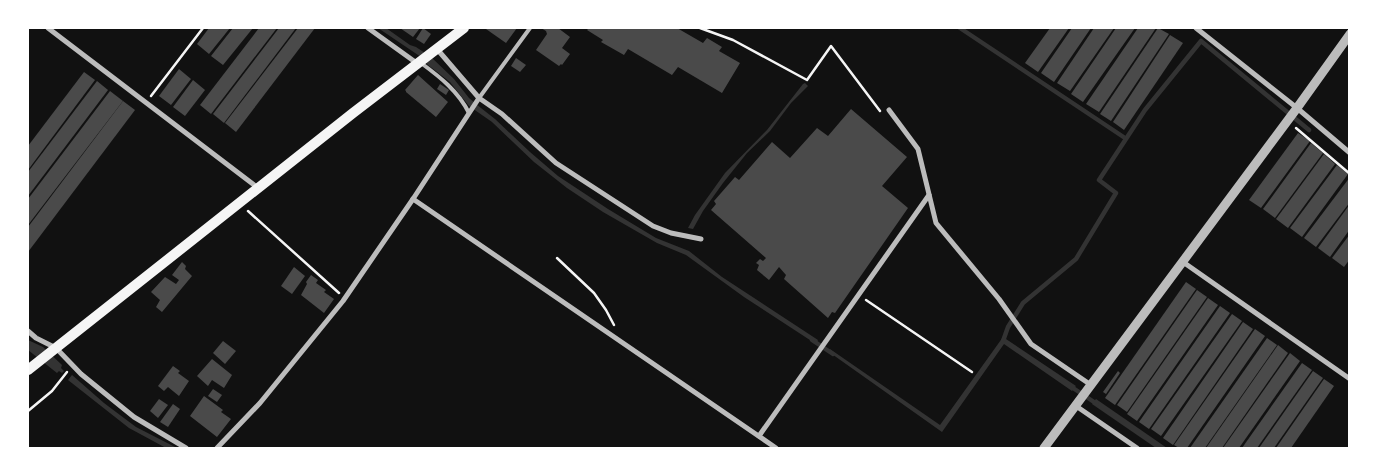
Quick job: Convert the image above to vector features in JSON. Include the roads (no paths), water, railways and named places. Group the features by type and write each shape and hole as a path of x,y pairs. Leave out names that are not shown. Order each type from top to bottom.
{"main road":[{"path":"28,370 353,113 464,28"}],"street":[{"path":"48,28 259,188"},
{"path":"368,28 419,63"},
{"path":"1196,28 1297,108 1350,154"},
{"path":"1044,448 1288,121 1350,34"},
{"path":"437,49 479,98 502,114 556,163 653,226 671,233 701,239"},
{"path":"217,448 260,403 345,298 479,98"},
{"path":"891,112 918,149 936,222 1000,299 1031,344 1091,385"},
{"path":"759,436 929,195"},
{"path":"413,199 776,448"},
{"path":"1182,262 1350,379"},
{"path":"28,331 36,338 56,348 81,374 134,417 186,448"},
{"path":"1076,406 1137,448"}],"lane":[{"path":"479,98 530,28"},
{"path":"419,63 441,78 457,93 469,113"}],"waterway":[{"path":"960,28 1125,138"},
{"path":"1003,341 1008,327 1023,303 1076,259 1116,193 1099,180 1145,110 1201,41 1309,130"},
{"path":"812,340 833,354"},
{"path":"1070,386 1097,404"}]}
